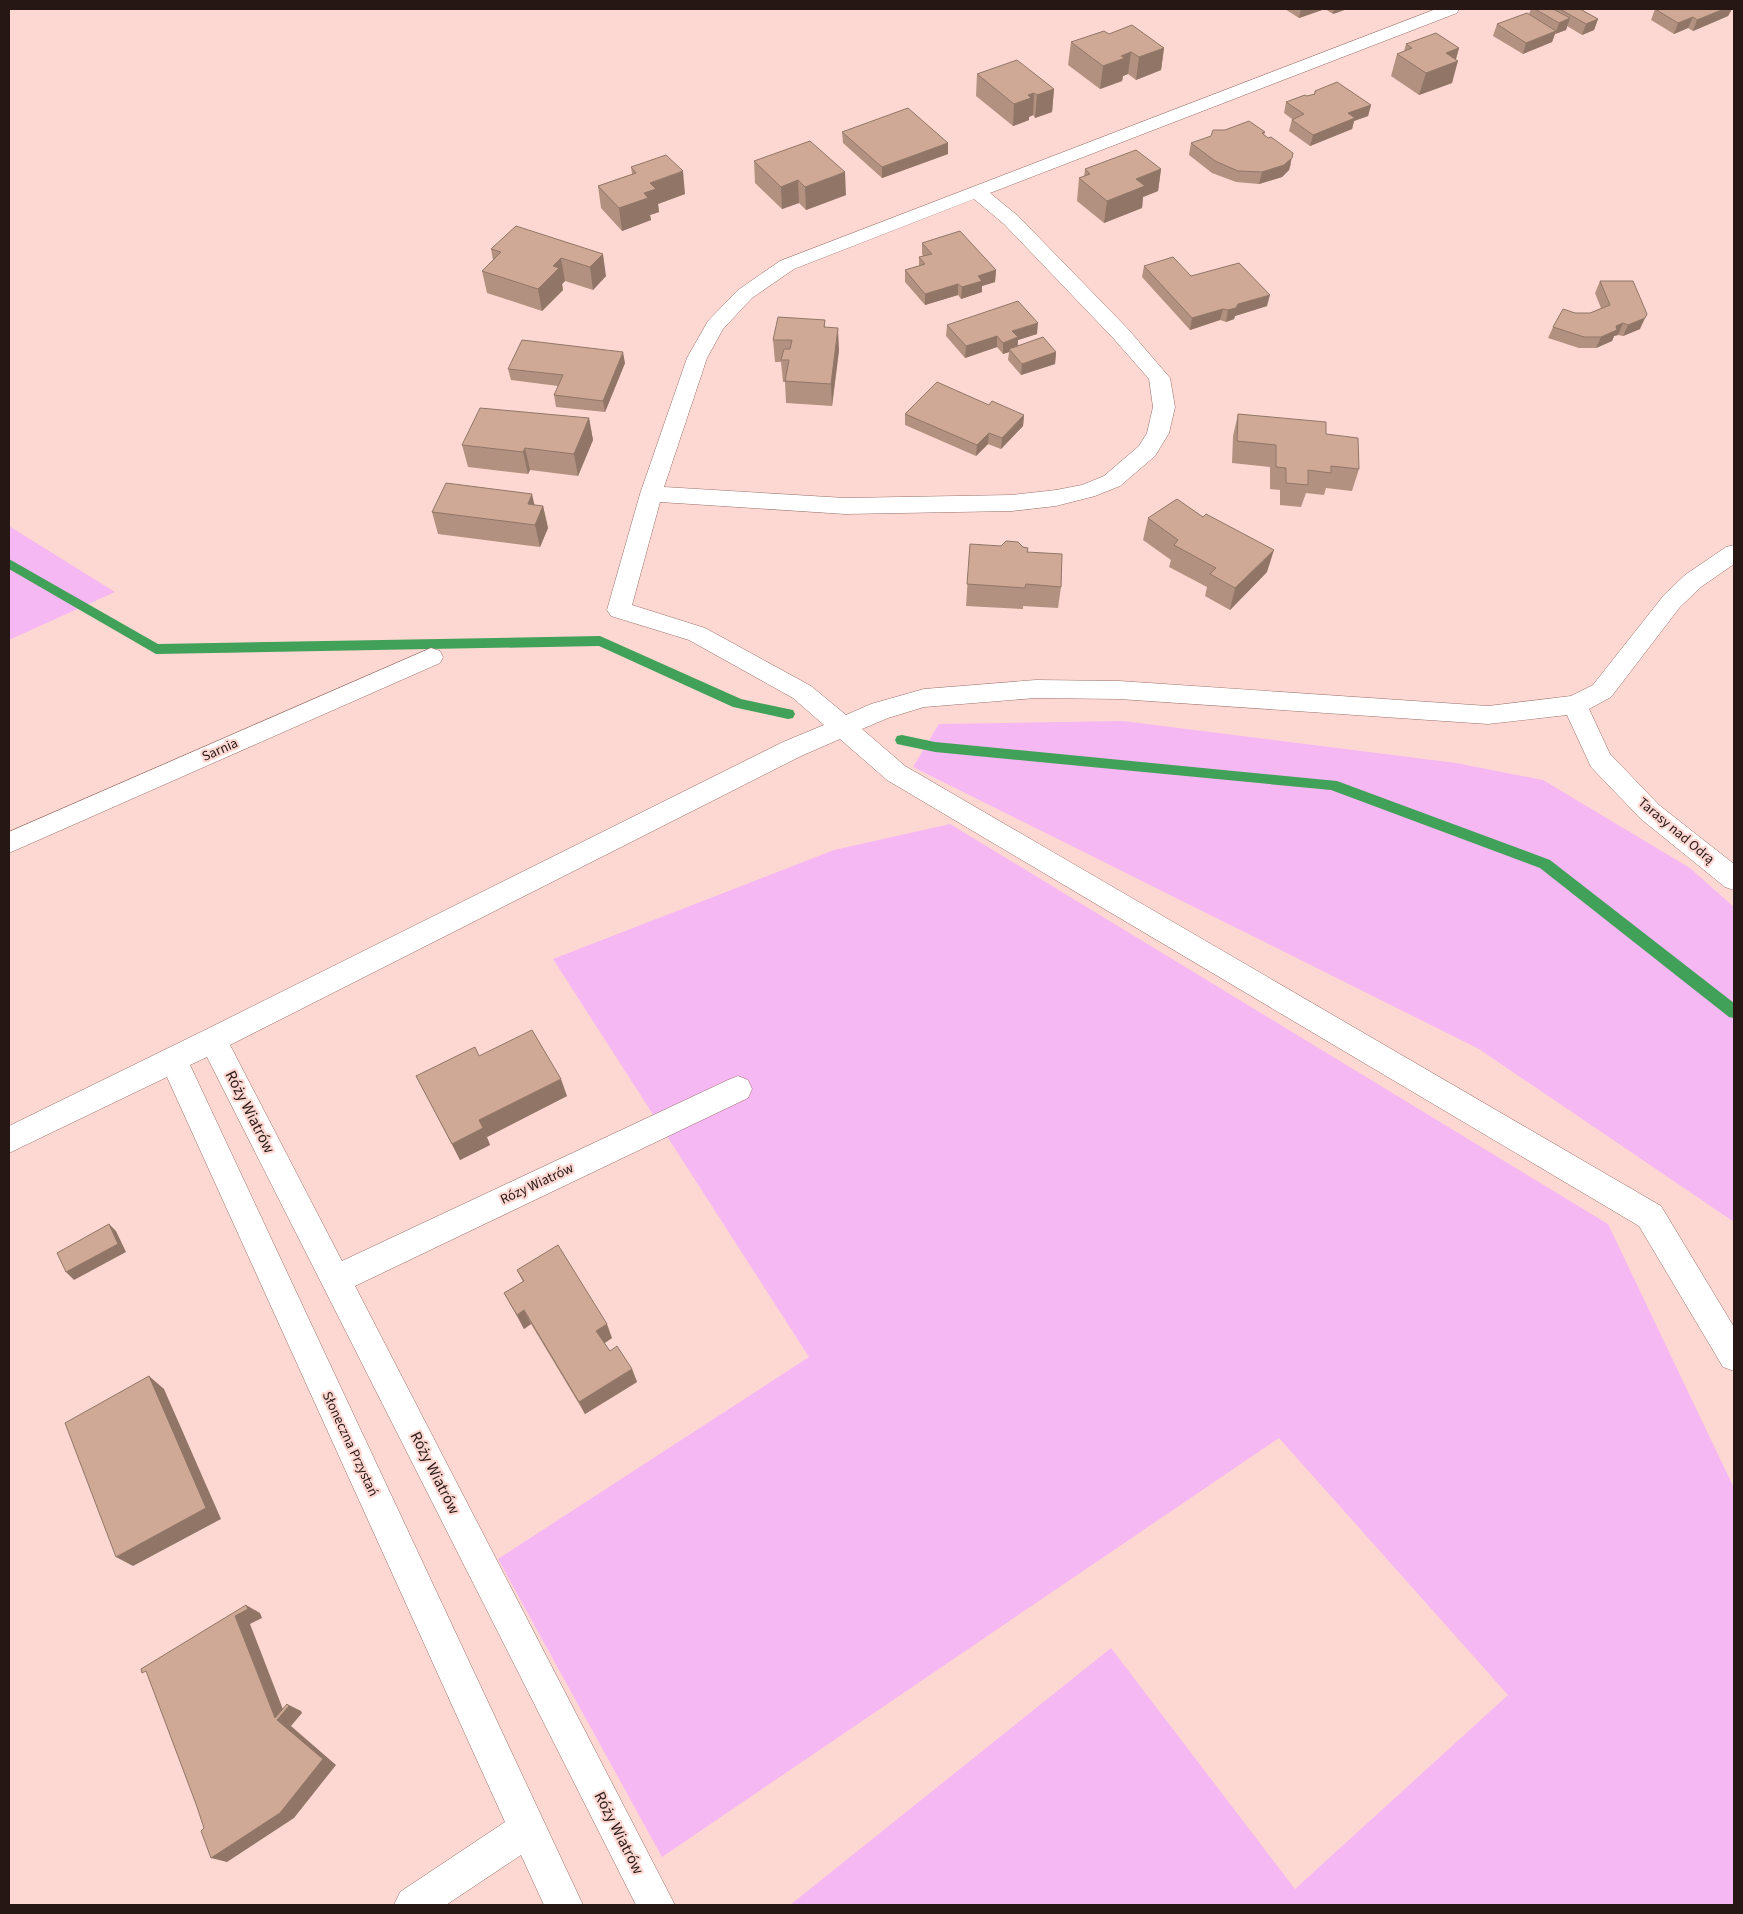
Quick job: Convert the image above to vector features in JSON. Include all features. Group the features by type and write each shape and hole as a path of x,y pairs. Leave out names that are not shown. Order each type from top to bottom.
{"street":[{"path":"1451,9 787,265 745,294 716,326 697,358 651,494 619,610 697,634 802,692 896,773 1650,1216 1734,1356"},
{"path":"651,494 845,506 1012,503 1056,498 1088,491 1112,481 1147,451 1158,433 1164,407 1158,378 1144,359 1011,220 977,192"},
{"path":"9,1140 213,1040 792,749 880,712 924,698 1036,689 1119,690 1488,715 1575,705 1602,691 1656,620 1679,594 1693,581 1734,553"},
{"name":"Sarnia","path":"9,843 431,657"},
{"name":"Tarasy nad Odrą","path":"1575,705 1600,760 1650,812 1734,879"},
{"name":"Róży Wiatrów","path":"213,1040 656,1905"},
{"name":"Słoneczna Przystań","path":"173,1059 564,1905"},
{"name":"Rózy Wiatrów","path":"336,1279 738,1089"},
{"path":"413,1905 528,1829"}],"shaded area":[{"path":"9,526 115,592 9,640"},
{"path":"1123,721 1456,763 1543,780 1690,868 1734,907 1734,1222 1479,1049 913,767 939,724"},
{"path":"950,824 1608,1224 1734,1488 1734,1905 790,1905 1111,1648 1295,1889 1508,1695 1279,1438 662,1857 498,1559 809,1357 553,959 834,850"}],"building":[{"path":"1535,9 1553,9 1570,18 1559,23"},
{"path":"1560,9 1580,9 1598,19 1586,24"},
{"path":"1655,9 1724,9 1697,20 1693,17 1678,23"},
{"path":"1527,13 1556,31 1526,43 1497,24"},
{"path":"1132,25 1164,48 1139,57 1131,52 1121,56 1125,58 1103,66 1071,42 1104,31 1109,34"},
{"path":"1436,33 1459,48 1446,53 1458,61 1426,73 1397,54 1412,48 1406,44"},
{"path":"1017,60 1054,89 1037,95 1034,93 1028,95 1031,98 1014,104 977,74"},
{"path":"1337,82 1371,105 1348,113 1355,118 1313,135 1292,120 1304,114 1286,102 1305,95 1315,94 1315,91"},
{"path":"908,108 948,143 882,167 842,132"},
{"path":"1249,121 1265,132 1262,133 1268,138 1271,137 1293,153 1292,158 1284,165 1262,172 1238,171 1215,161 1191,143 1211,136 1213,130 1225,130"},
{"path":"810,141 845,172 805,187 798,180 781,187 754,161"},
{"path":"1136,150 1161,169 1136,179 1145,186 1107,201 1079,178 1090,174 1085,169"},
{"path":"666,155 683,171 650,183 656,189 644,193 648,198 619,208 598,186 636,173 631,167"},
{"path":"516,226 603,254 590,267 561,258 553,266 559,268 538,289 482,271 501,252 491,249"},
{"path":"960,231 996,270 978,276 982,281 962,287 958,284 925,294 905,270 925,264 919,257 932,254 922,243"},
{"path":"1173,257 1191,276 1239,263 1270,295 1238,304 1236,308 1223,309 1192,318 1144,266"},
{"path":"1600,281 1633,281 1647,314 1645,318 1628,325 1623,323 1616,326 1617,330 1601,337 1584,337 1553,327 1563,309 1575,313 1590,313 1610,305"},
{"path":"1018,301 1038,323 1012,331 1018,337 1003,343 997,336 966,346 947,325"},
{"path":"778,317 825,320 824,327 838,328 831,384 785,381 789,360 781,360 784,349 790,349 792,340 773,340"},
{"path":"1043,337 1056,352 1022,364 1009,349"},
{"path":"522,340 623,352 603,401 554,395 563,375 508,369"},
{"path":"937,382 989,405 992,401 1024,415 1002,438 989,433 977,445 905,414"},
{"path":"480,408 589,418 574,454 525,448 523,452 462,445"},
{"path":"1238,414 1326,422 1326,434 1358,438 1359,469 1331,466 1331,473 1308,470 1308,485 1286,483 1286,468 1276,467 1276,445 1237,441"},
{"path":"446,483 532,494 528,504 543,506 535,525 432,512"},
{"path":"1177,499 1203,517 1206,514 1274,550 1235,588 1210,574 1216,568 1174,545 1178,540 1148,518"},
{"path":"1006,541 1018,542 1023,547 1028,548 1027,552 1062,554 1061,587 1026,584 1025,588 967,584 970,544 1001,546"},
{"path":"532,1030 561,1079 479,1120 483,1128 452,1144 416,1076 475,1047 479,1056"},
{"path":"109,1224 118,1244 66,1272 57,1253"},
{"path":"558,1245 607,1324 596,1331 610,1351 617,1346 632,1369 579,1402 524,1310 517,1315 504,1293 524,1281 517,1270"},
{"path":"149,1376 206,1508 116,1557 65,1423"},
{"path":"246,1605 248,1609 235,1616 275,1718 287,1704 289,1706 277,1720 323,1759 280,1813 211,1858 201,1831 204,1828 196,1804 146,1671 142,1673 141,1669"}],"waterway":[{"path":"9,563 156,649 600,641 738,703 788,714"},
{"path":"902,740 935,747 1332,785 1545,864 1734,1012"}]}
